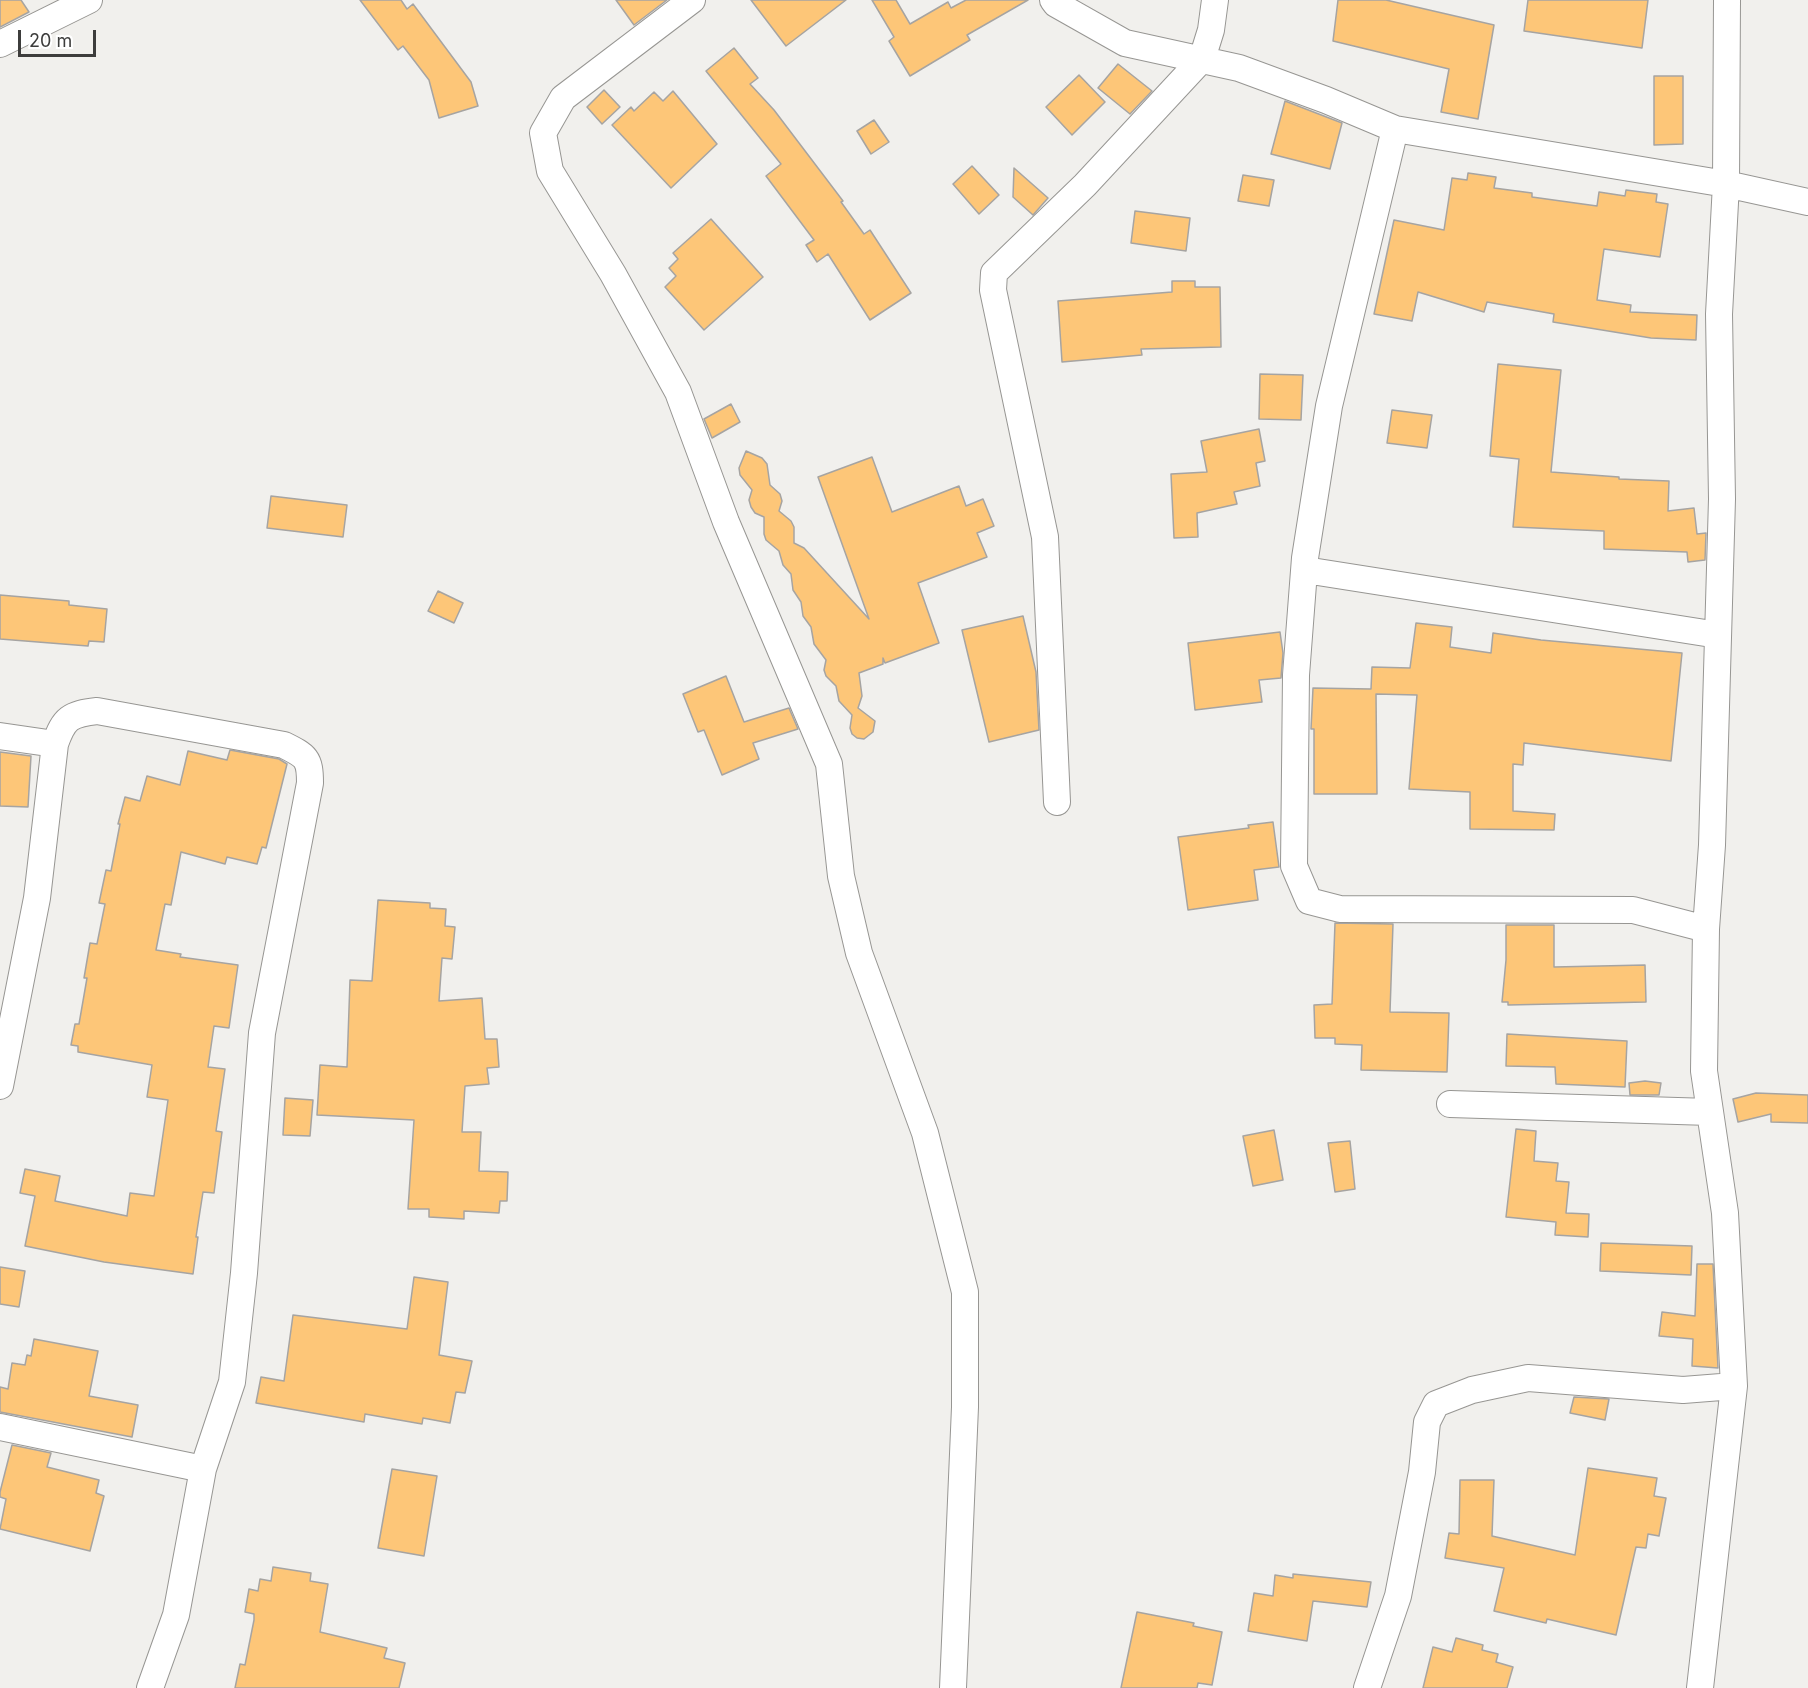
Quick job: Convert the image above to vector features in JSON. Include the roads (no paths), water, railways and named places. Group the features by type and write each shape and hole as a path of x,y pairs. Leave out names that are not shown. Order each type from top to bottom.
{"street":[{"path":"0,44 89,0"},
{"path":"692,0 563,98 543,133 550,171 613,274 678,393 726,522 829,764 841,876 859,953 925,1133 965,1292 965,1407 953,1688"},
{"path":"1053,0 1056,4 1125,44 1239,68 1326,100 1395,129 1726,184 1808,202"},
{"path":"1057,802 1045,537 993,290 994,273 1085,185 1202,59 1211,30 1215,0"},
{"path":"1700,1688 1734,1386 1725,1213 1704,1071 1706,929 1712,845 1722,499 1719,314 1726,184 1727,0"},
{"path":"1395,129 1329,406 1305,558 1296,675 1294,866 1309,901 1340,909 1633,910 1706,929"},
{"path":"1305,570 1718,635"},
{"path":"0,1086 37,898 55,744 61,728 75,713 97,711 284,745 302,754 310,764 310,783 262,1033 244,1274 232,1382 203,1469 176,1615 150,1688"},
{"path":"0,736 55,744"},
{"path":"1450,1104 1710,1112"},
{"path":"1367,1688 1398,1596 1422,1472 1427,1422 1436,1404 1472,1390 1528,1378 1683,1390 1734,1386"},
{"path":"0,1427 203,1469"}]}
